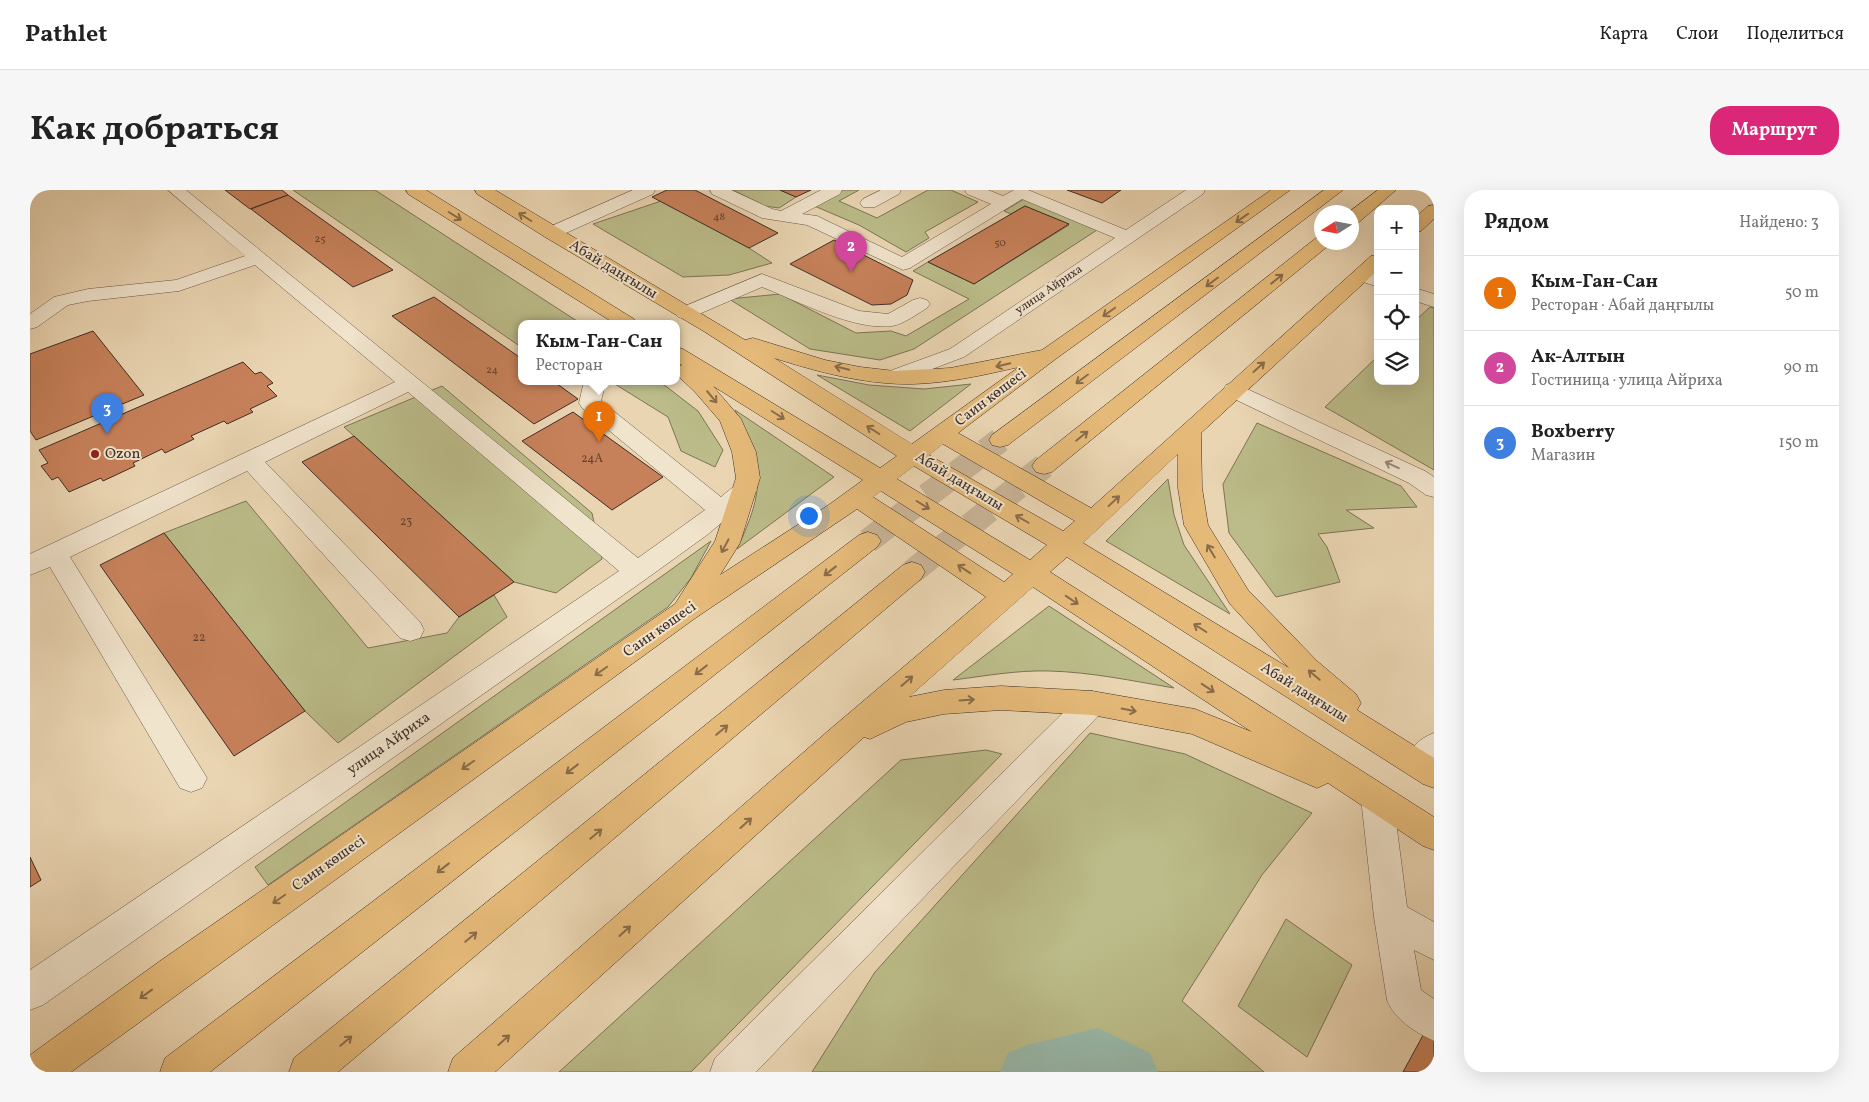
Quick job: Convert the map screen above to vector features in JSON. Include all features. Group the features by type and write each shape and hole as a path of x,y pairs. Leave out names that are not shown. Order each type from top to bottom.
{"main road":[{"path":"414,190 615,320"},
{"name":"Абай даңғылы","path":"483,190 551,233 712,328 914,456 1429,761"},
{"name":"Саин көшесі","path":"39,1072 173,974 684,612 914,456 1050,354 1282,190"},
{"path":"1000,440 1335,190"},
{"path":"1359,213 1388,190"},
{"path":"1419,223 1434,210"},
{"path":"1044,466 1314,248"},
{"path":"467,1072 839,740 1092,520 1234,390 1370,278"},
{"path":"712,328 797,357 850,370 895,377 938,376 974,372 1050,354"},
{"path":"680,355 882,478 1032,573 1434,835"},
{"path":"680,367 703,387 730,419 744,452 748,478 727,543 684,612"},
{"path":"1190,430 1190,488 1196,525 1239,597 1307,669 1429,761"},
{"path":"943,434 1092,520"},
{"path":"856,497 1005,596"},
{"path":"179,1072 868,541"},
{"path":"308,1072 912,572"},
{"path":"839,740 901,711 944,702 1001,698 1092,703 1195,722 1377,798"}],"street":[{"path":"176,190 637,572"},
{"path":"551,233 647,190"},
{"path":"718,190 768,214 818,223 903,264 1024,192 1128,237"},
{"path":"784,216 834,190"},
{"path":"869,203 893,190"},
{"path":"973,190 1005,203"},
{"name":"улица Айриха","path":"895,377 957,353 1197,190"},
{"path":"795,235 818,223"},
{"path":"30,323 61,301 88,295 179,285 259,257"},
{"path":"685,313 762,280 856,318 891,320 920,304"},
{"path":"1418,295 1434,301"},
{"path":"30,565 410,383"},
{"path":"594,385 590,403 720,510"},
{"path":"1234,390 1417,477 1434,489"},
{"path":"250,460 410,630"},
{"name":"улица Айриха","path":"30,992 637,572 698,529 745,490"},
{"path":"55,554 191,778"},
{"path":"730,1072 1092,703"},
{"path":"1377,798 1391,916 1405,1000 1434,1022"},
{"path":"1391,916 1434,942"}],"green space":[{"path":"293,190 375,190 575,320 518,320 518,345"},
{"path":"733,190 780,190 796,197 779,208 765,206"},
{"path":"840,190 859,190 839,201 877,218 928,190 951,190 978,202 925,232 929,238 906,252 859,225 812,205"},
{"path":"1024,199 1097,230 914,349 880,360 810,349 729,299 780,294 856,333 891,331 906,336 969,299 913,271 928,262 974,284 1069,225 1025,206 1011,214 1004,211"},
{"path":"661,201 749,248 772,263 729,275 683,277 593,224"},
{"path":"1430,307 1434,308 1434,470 1325,407 1374,360 1374,385 1419,385 1419,317"},
{"path":"817,375 869,385 924,389 971,384 910,431"},
{"path":"616,385 664,385 698,411 723,450 715,467 681,451 668,417"},
{"path":"442,386 592,513 602,559 556,593 514,582 344,427"},
{"path":"735,410 834,477 737,549 753,510 757,479 756,464"},
{"path":"1257,423 1401,486 1417,507 1346,510 1374,528 1318,534 1327,547 1340,582 1276,597 1229,533 1223,484"},
{"path":"1168,479 1174,515 1184,545 1230,614 1106,541"},
{"path":"246,501 368,648 447,633 459,617 494,595 507,617 338,743 305,711 164,533"},
{"path":"711,541 691,578 668,607 268,885 255,867"},
{"path":"1049,606 1174,688 1096,675 1049,671 1013,672 953,680"},
{"path":"1090,733 1185,754 1312,813 1262,875 1182,1001 1264,1072 812,1072 875,972"},
{"path":"986,750 1002,754 691,1072 559,1072 901,760"},
{"path":"1286,919 1352,965 1307,1057 1238,1006"}],"building":[{"path":"225,190 282,190 288,195 250,209"},
{"path":"667,190 695,190 778,233 749,248 652,197"},
{"path":"780,190 811,190 796,197"},
{"path":"1067,190 1121,190 1102,203"},
{"path":"288,195 393,270 353,287 251,209"},
{"path":"1025,206 1069,224 974,284 928,262"},
{"path":"834,240 913,280 907,295 891,304 872,305 790,264"},
{"path":"434,297 518,356 518,385 559,385 578,399 534,424 392,316"},
{"path":"93,331 144,395 36,440 30,431 30,354"},
{"path":"243,362 255,374 261,372 273,383 267,386 277,396 250,409 253,412 227,424 224,421 191,436 194,439 165,453 162,449 133,463 135,466 103,481 101,478 69,492 58,477 52,480 41,466 48,463 39,450"},
{"path":"573,412 663,477 612,510 522,441"},
{"path":"354,436 514,582 459,617 302,462"},
{"path":"164,533 305,711 234,756 100,565"},
{"path":"30,857 41,880 30,887"},
{"path":"1434,1015 1434,1072 1403,1072"}],"waterway":[{"path":"1027,1072 1098,1055 1131,1072"}],"tunnel":[{"path":"868,541 1000,440"},
{"path":"912,572 1044,466"}],"place":[{"name":"Ак-Алтын","path":"851,272"},
{"name":"Boxberry","path":"107,434"},
{"name":"Кым-Ган-Сан","path":"599,442"},
{"name":"Ozon","path":"95,454"}]}
